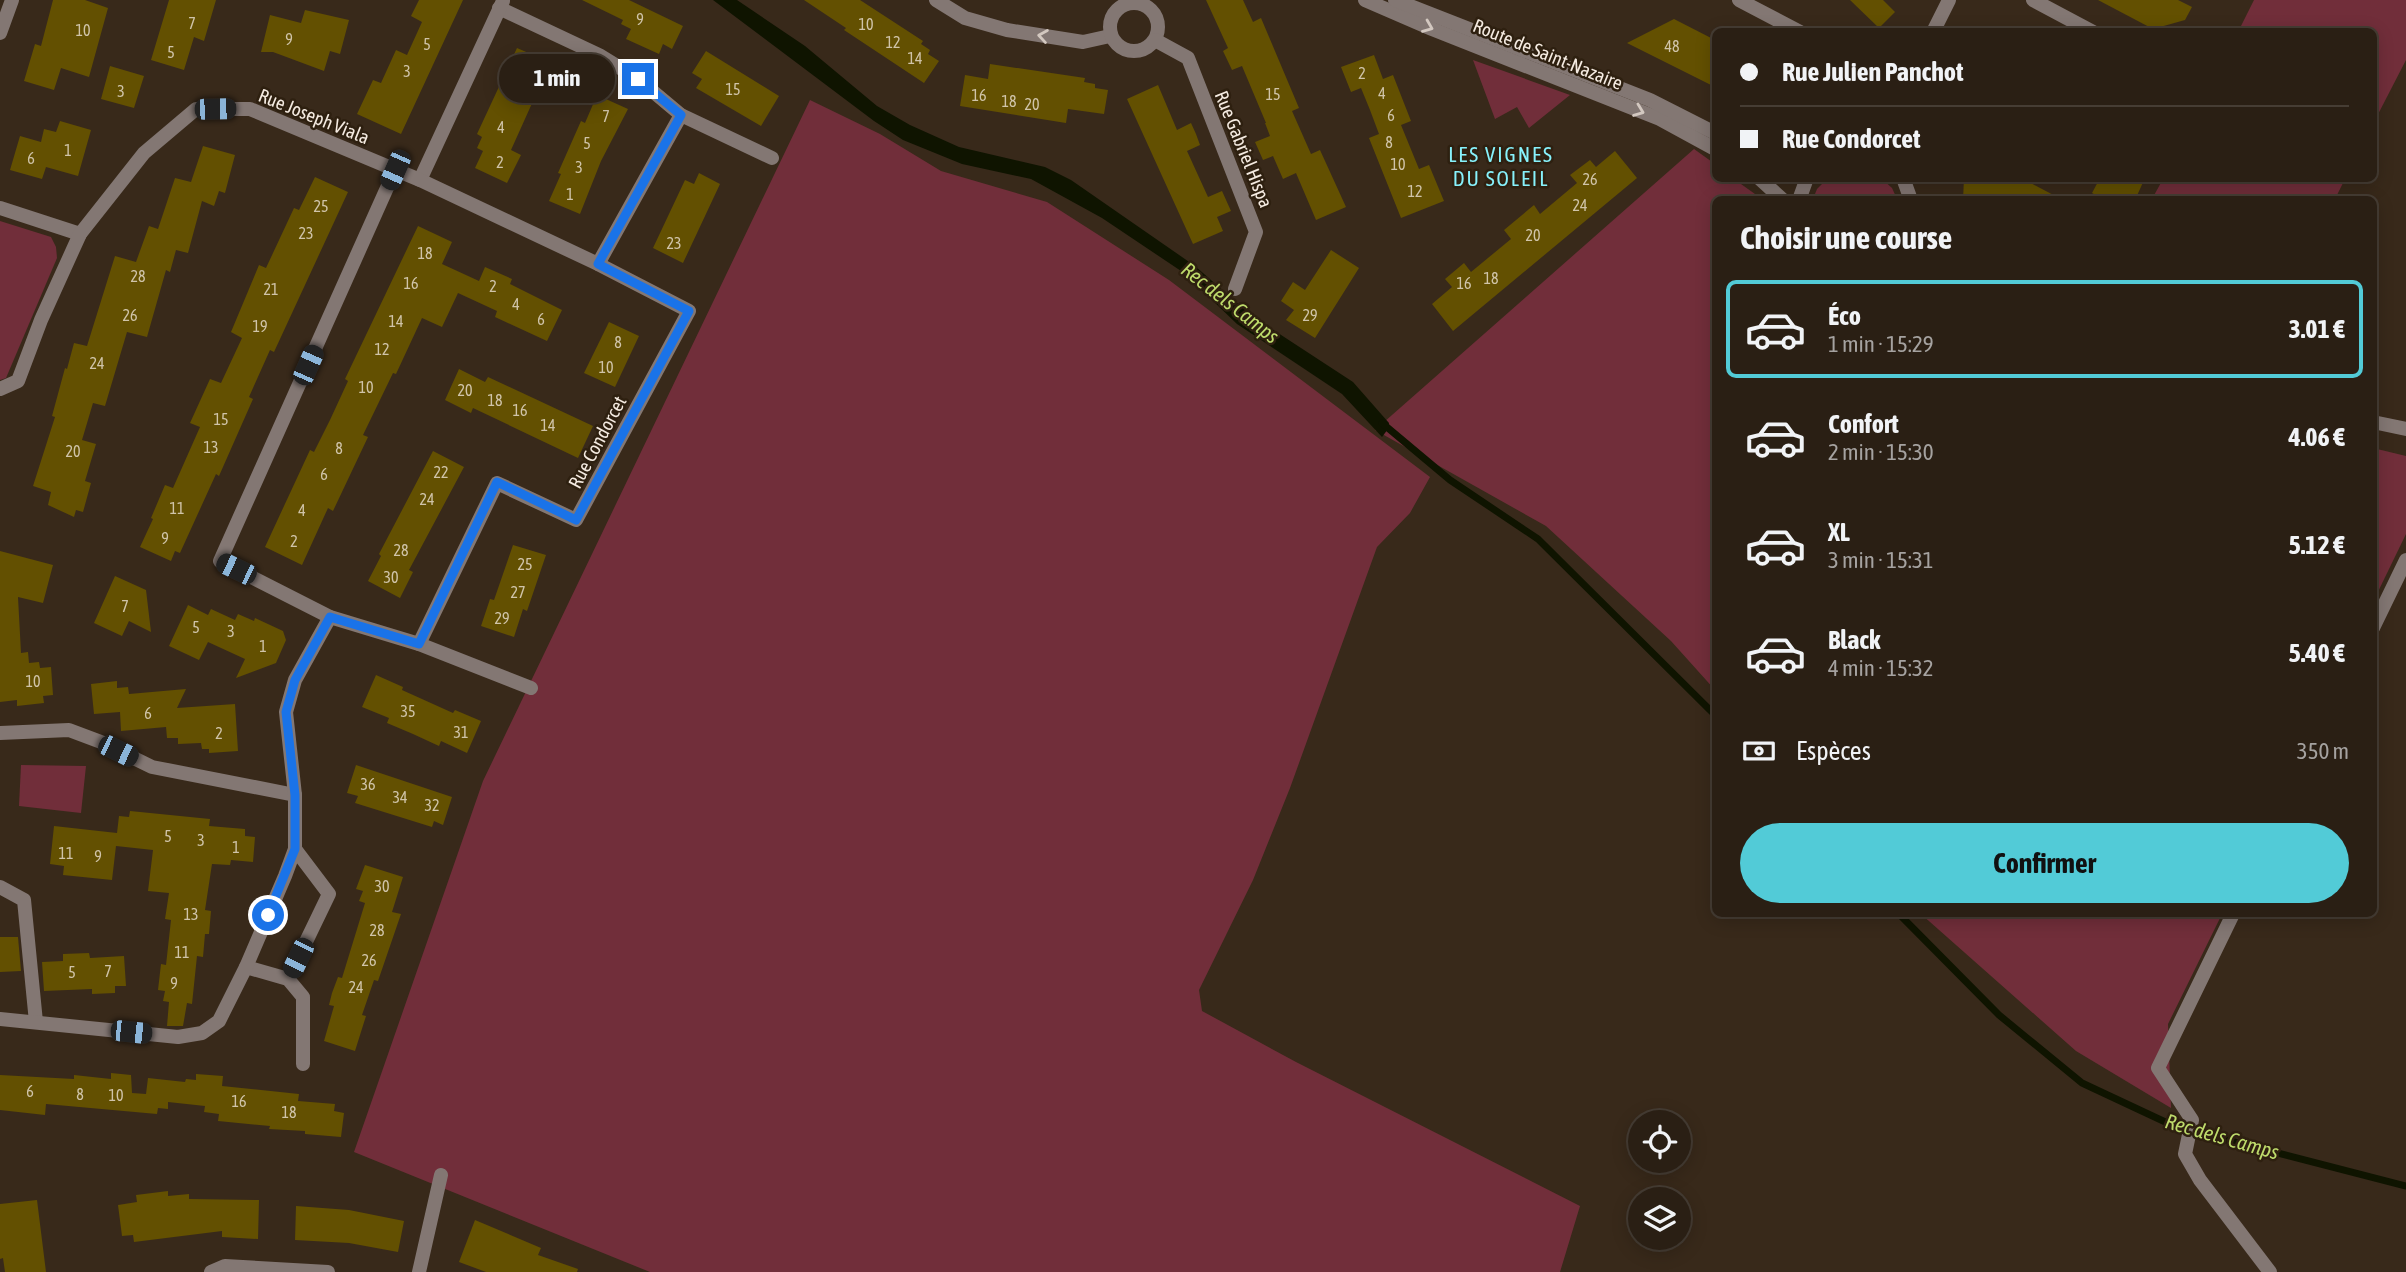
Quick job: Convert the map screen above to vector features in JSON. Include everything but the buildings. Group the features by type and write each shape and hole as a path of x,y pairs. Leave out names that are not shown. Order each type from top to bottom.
{"street":[{"path":"0,33 12,0"},
{"path":"936,0 964,18 1007,30 1083,42 1110,36"},
{"name":"Route de Saint-Nazaire","path":"1365,0 1660,119 1712,147"},
{"name":"Route de Saint-Nazaire","path":"1395,0 1650,100 1712,131"},
{"path":"1739,0 1792,28"},
{"path":"1935,28 1949,0"},
{"path":"2032,0 2085,28"},
{"path":"1131,1 1151,10 1157,19 1158,30 1149,47 1132,52 1123,50 1110,36 1110,18 1115,11 1131,1"},
{"path":"420,180 501,4 599,55 638,79 681,115 772,158"},
{"name":"Rue Gabriel Hispa","path":"1155,40 1188,58 1256,232 1235,289"},
{"name":"Rue Joseph Viala","path":"0,389 18,381 41,320 80,234 144,153 195,109 250,109 420,180 494,216"},
{"path":"598,264 681,115"},
{"path":"395,170 220,561 330,617 419,644 531,688"},
{"path":"1763,182 1779,196"},
{"path":"0,208 80,234"},
{"name":"Rue Condorcet","path":"419,644 497,482 576,520 689,311 598,264 494,216"},
{"path":"2377,423 2406,429"},
{"path":"2377,620 2406,560"},
{"path":"0,1019 178,1037 202,1033 219,1021 246,967 295,849 295,795 286,712 295,680 330,617"},
{"path":"0,733 69,730 152,767 295,795"},
{"path":"288,979 329,894 295,849"},
{"path":"0,887 24,900 36,1022"},
{"path":"2233,917 2158,1068 2192,1120 2185,1154 2200,1180 2270,1272"},
{"path":"246,967 288,979 303,998 303,1064"},
{"path":"419,1272 441,1175"},
{"path":"211,1272 225,1266 328,1272"}],"shaded area":[{"path":"2254,0 2406,0 2406,60 2377,116 2377,28 2240,28"},
{"path":"1473,60 1570,95 1529,128 1517,107 1495,119"},
{"path":"810,100 880,134 941,171 1047,202 1169,280 1430,477 1410,513 1377,547 1290,788 1253,880 1199,990 1202,1011 1296,1062 1580,1206 1560,1272 650,1272 354,1152 483,781"},
{"path":"1694,149 1712,162 1712,182 1738,182 1758,196 1712,196 1712,687 1671,641 1546,526 1375,430"},
{"path":"1824,182 1885,182 1896,196 1814,196"},
{"path":"2161,182 2344,182 2336,196 2154,196"},
{"path":"0,221 51,237 57,258 6,378 0,380"},
{"path":"2377,449 2406,456 2406,534 2377,594"},
{"path":"21,765 86,766 81,813 19,806"},
{"path":"1924,917 2221,917 2168,1024 2171,1108 2076,1051"}],"water":[{"path":"713,0 737,0 805,46 877,106 910,125 959,147 1045,167 1071,180 1195,266 1252,316 1353,382 1389,423 1388,429 1382,437 1342,394 1237,324 1184,273 1102,218 1031,179 962,164 903,140"}],"waterway":[{"name":"Rec dels Camps","path":"1382,423 1450,480 1538,539 1712,712"},
{"name":"Rec dels Camps","path":"1902,917 1999,1015 2082,1083 2176,1127 2406,1186"}],"district":[{"name":"LES VIGNES DU SOLEIL","path":"1501,167"}],"route":[{"path":"268,915 295,849 295,795 286,712 295,680 330,617 419,644 497,482 576,520 689,311 598,264 681,115 638,79"}]}
